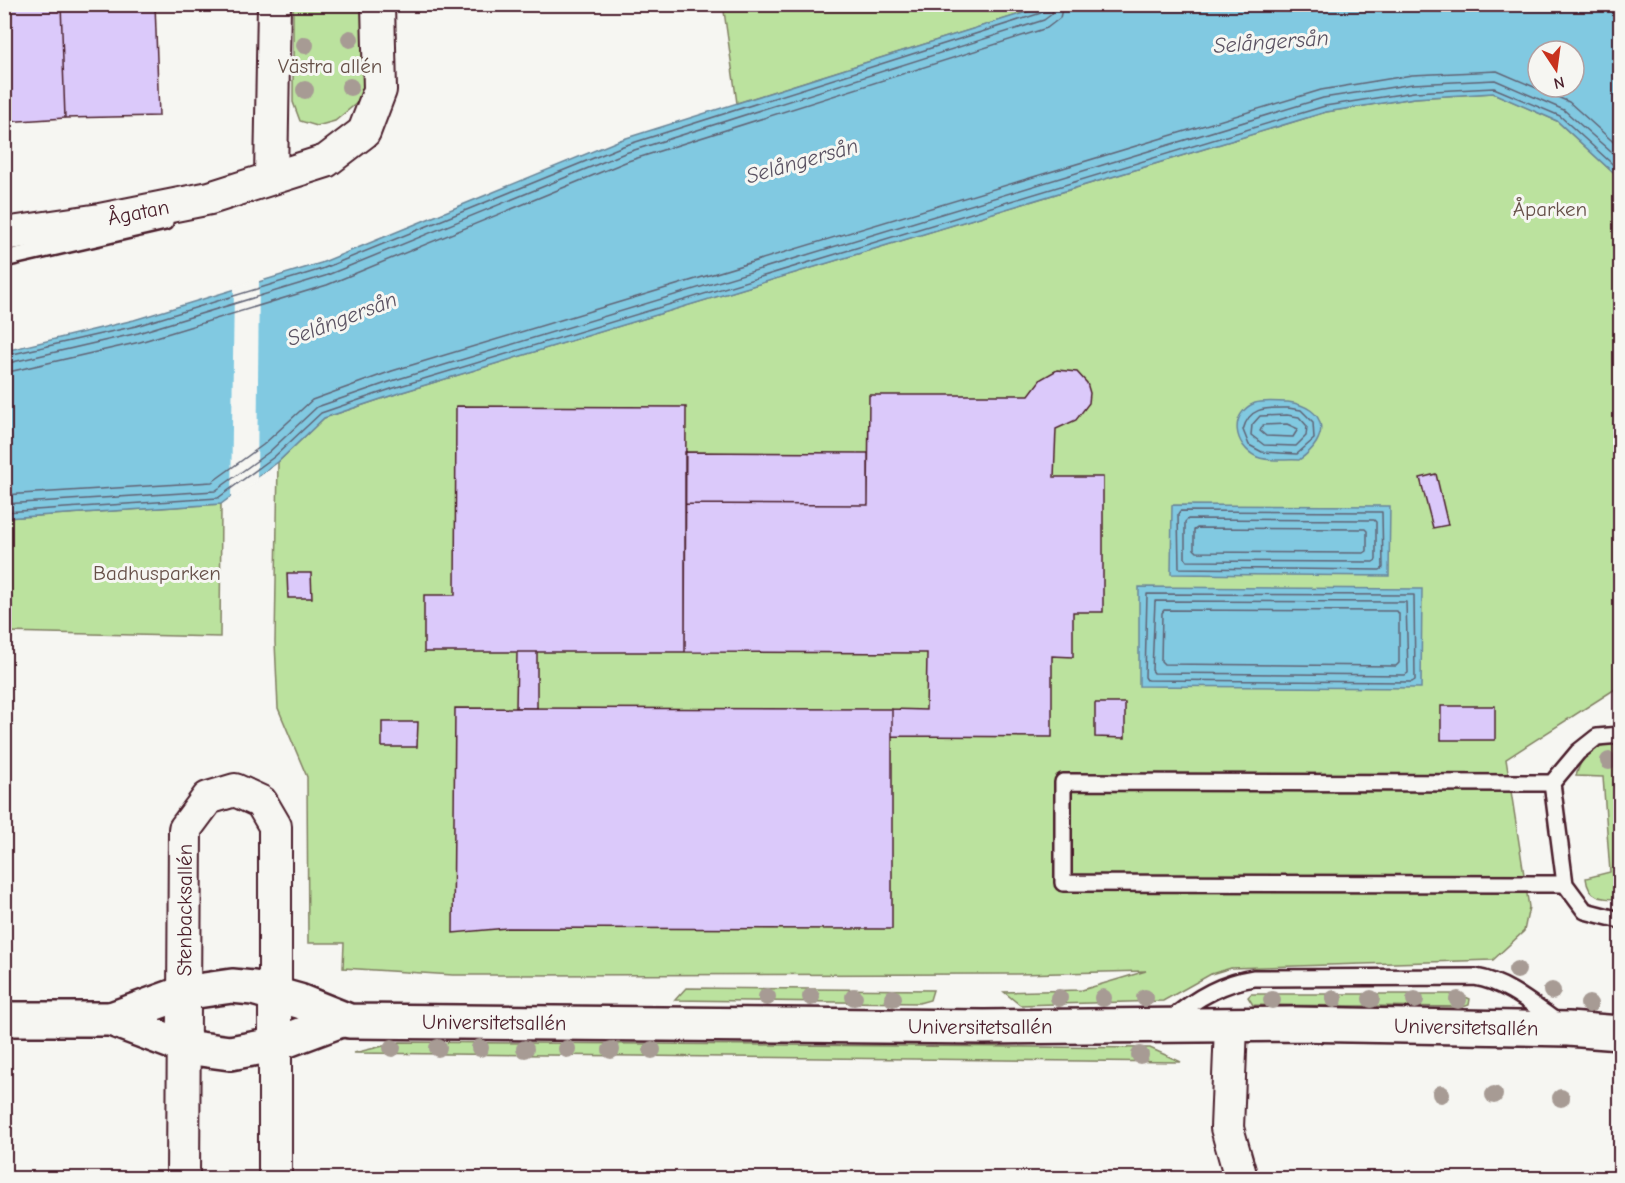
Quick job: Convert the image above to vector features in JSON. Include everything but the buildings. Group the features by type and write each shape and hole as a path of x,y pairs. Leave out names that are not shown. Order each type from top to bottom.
{"street":[{"path":"274,4 271,177 326,161 364,132 380,90 378,4"},
{"name":"Ågatan","path":"4,234 100,220 210,198 271,177"},
{"name":"Stenbacksallén","path":"183,1179 186,1047 183,993 185,829 208,798 235,790 261,802 275,826 276,995 273,1045 275,1179"},
{"name":"Universitetsallén","path":"4,1019 111,1019 183,993 209,987 232,986 253,988 276,995 323,1010 342,1020"},
{"name":"Universitetsallén","path":"111,1019 186,1047 230,1053 273,1045 342,1020 984,1028 1230,1026 1568,1029 1620,1033"},
{"path":"1230,1026 1227,1128 1240,1179"}],"lane":[{"path":"4,259 171,221 168,206"},
{"path":"1620,735 1598,737 1578,752 1552,783 1565,884 1585,912 1620,920"},
{"path":"1552,783 1063,782 1063,883 1565,884"},
{"path":"1163,1026 1188,1004 1232,982 1254,978 1475,977 1491,979 1508,988 1568,1029"}],"green space":[{"path":"723,4 1049,4 1049,5 737,103"},
{"name":"Västra allén","path":"293,5 368,5 370,68 358,102 335,121 317,126 300,121 293,102"},
{"name":"Åparken","path":"1493,93 1557,121 1620,179 1620,686 1506,759 1529,907 1524,931 1493,960 1231,968 1211,974 1163,1001 1020,1005 1004,992 1082,990 1146,971 1018,974 453,975 343,968 344,943 308,943 307,777 278,708 275,642 278,462 324,418 399,393 1326,112 1414,98"},
{"name":"Badhusparken","path":"221,504 220,637 5,632 5,518"},
{"path":"1607,744 1620,746 1620,899 1597,896 1587,885 1586,878 1610,872 1603,777 1576,776 1586,755"},
{"path":"686,988 933,990 930,1000 919,1003 675,1000"},
{"path":"1251,994 1459,994 1470,999 1469,1005 1463,1007 1253,1005 1248,997"},
{"path":"400,1042 1150,1048 1181,1062 354,1053"}],"water":[{"name":"Selångersån","path":"1049,5 1620,5 1620,179 1557,121 1493,93 1414,98 1326,112 399,393 324,418 278,462 221,504 5,518 5,351 134,320 321,263 620,140"},
{"path":"1267,401 1288,402 1311,410 1317,417 1320,434 1309,451 1299,460 1267,459 1249,452 1239,438 1237,430 1238,422 1246,408 1255,403"},
{"path":"1172,505 1390,506 1389,576 1171,574"},
{"path":"1139,587 1422,589 1421,688 1139,686"}],"pier":[{"path":"259,279 257,481 231,500 234,287"}]}
